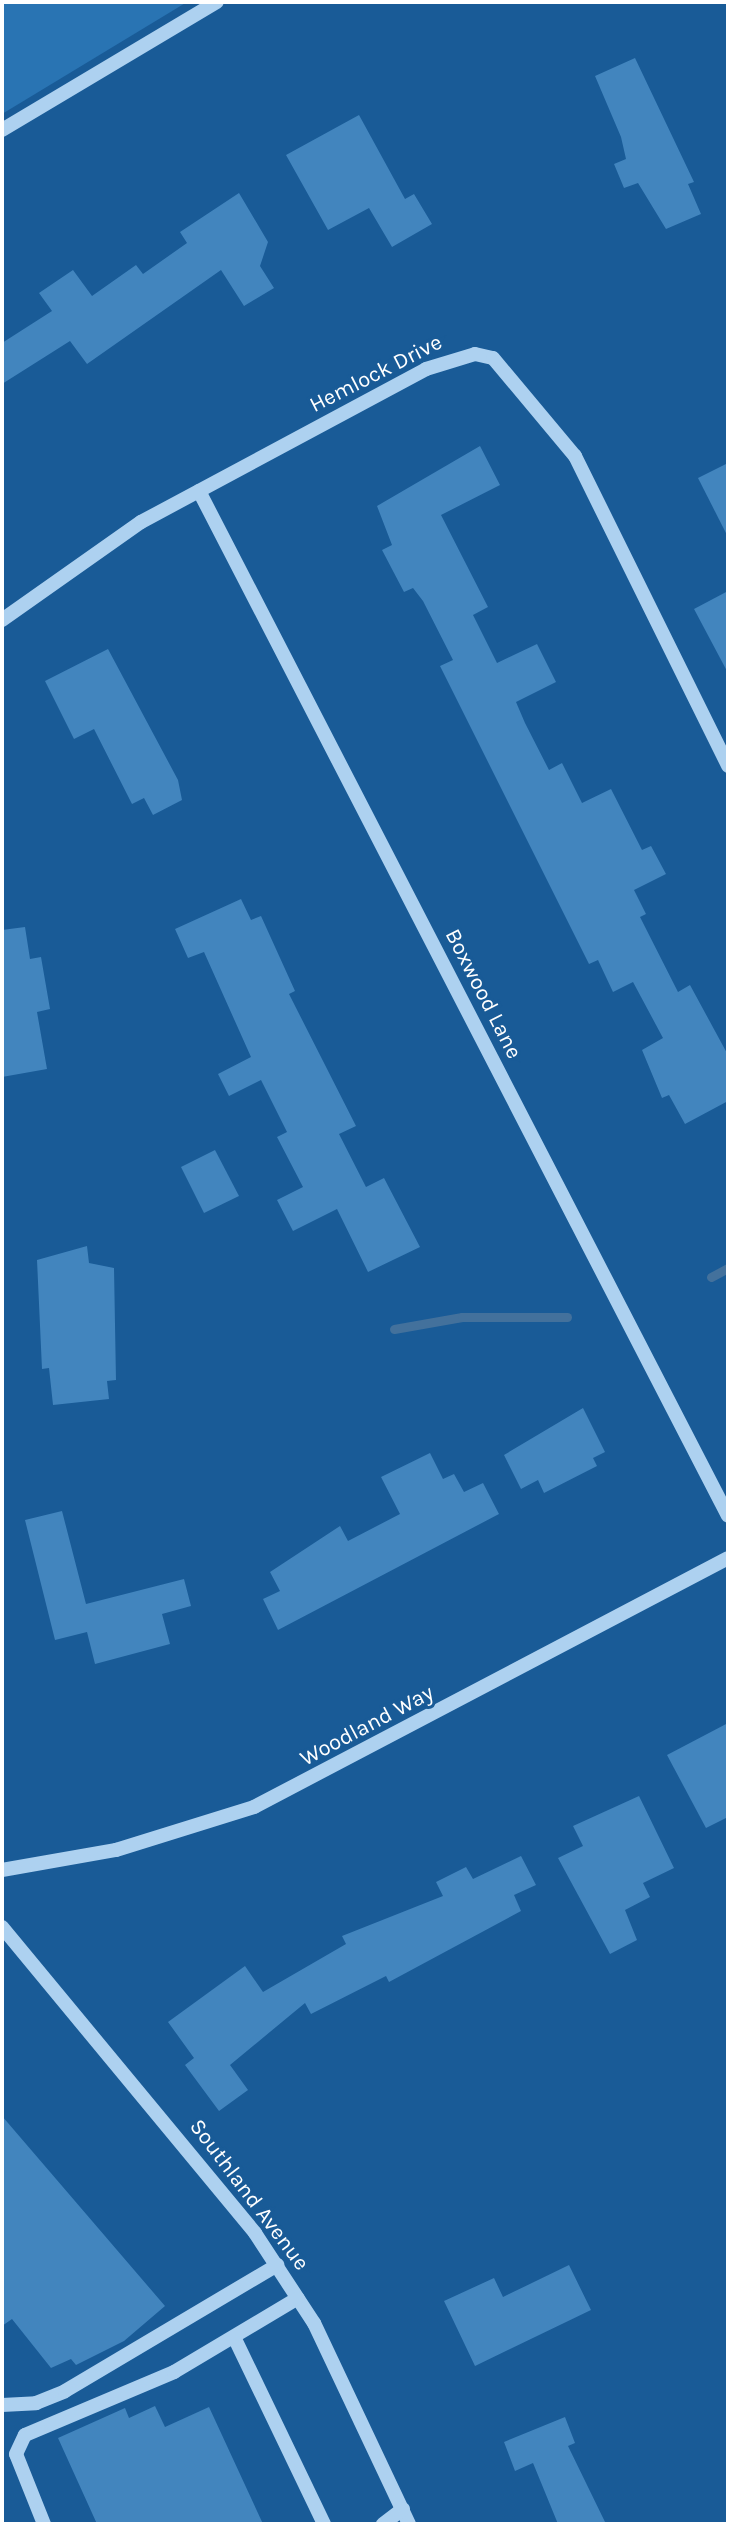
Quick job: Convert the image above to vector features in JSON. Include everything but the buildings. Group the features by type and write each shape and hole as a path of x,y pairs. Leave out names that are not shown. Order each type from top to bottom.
{"street":[{"path":"2,130 217,2"},
{"name":"Hemlock Drive","path":"2,620 40,588 199,491 426,369 455,357 493,358 575,456 728,766"},
{"name":"Boxwood Lane","path":"199,491 728,1516"},
{"name":"Woodland Way","path":"2,1870 116,1850 254,1807 728,1558"},
{"name":"Southland Avenue","path":"2,1927 277,2265 298,2298 409,2524"},
{"path":"2,2405 65,2391 277,2265"},
{"path":"44,2524 16,2454 25,2435 235,2339 298,2298"},
{"path":"235,2339 324,2524"},
{"path":"383,2524 403,2509"}],"shaded area":[{"path":"2,2 187,2 2,114"}],"waterway":[{"path":"711,1277 728,1268"},
{"path":"394,1329 462,1317 567,1317"}]}
